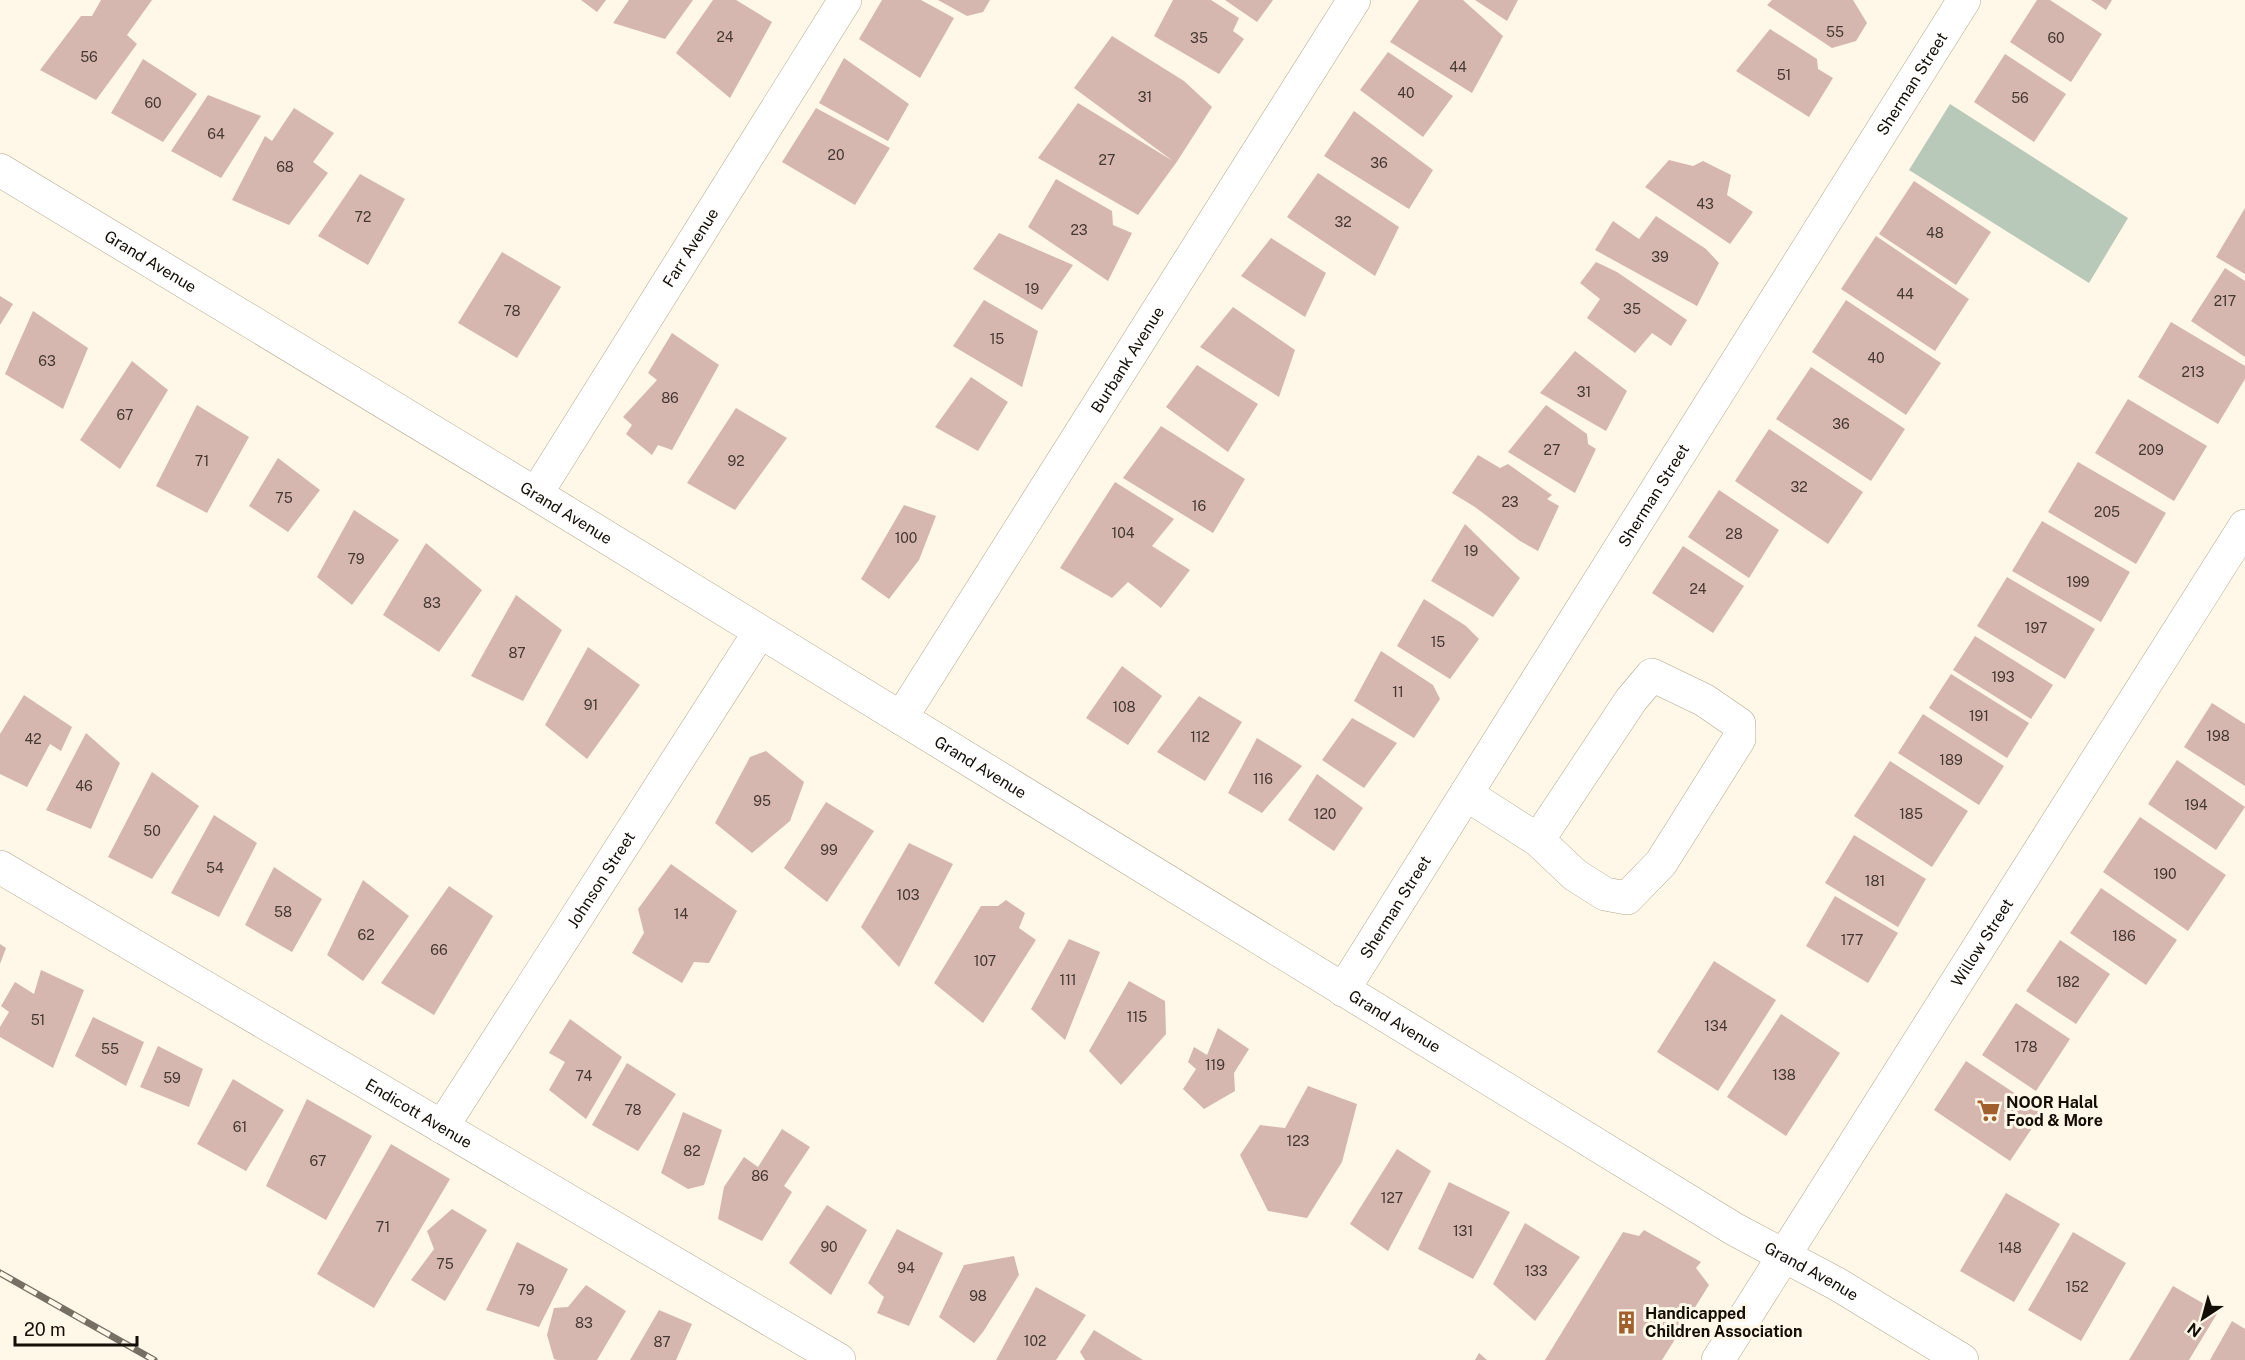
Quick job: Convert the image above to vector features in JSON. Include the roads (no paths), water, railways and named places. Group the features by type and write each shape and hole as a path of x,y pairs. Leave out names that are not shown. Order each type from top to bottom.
{"street":[{"name":"Burbank Avenue","path":"901,718 1354,0"},
{"name":"Sherman Street","path":"1343,990 1964,0"},
{"name":"Farr Avenue","path":"536,494 837,3"},
{"name":"Grand Avenue","path":"0,170 536,494 759,633 1734,1229 1837,1284 1962,1360"},
{"name":"Willow Street","path":"1718,1360 2245,526"},
{"name":"Johnson Street","path":"442,1127 759,633"},
{"path":"1466,794 1538,840 1575,875 1605,894 1627,898 1661,863 1739,738 1739,724 1704,700 1652,675 1631,700 1538,840"},
{"name":"Endicott Avenue","path":"0,867 839,1360"}],"railway":[{"path":"0,1273 154,1360"}],"place":[{"name":"NOOR Halal Food & More","path":"1988,1111"},
{"name":"Handicapped Children Association","path":"1627,1322"}]}
